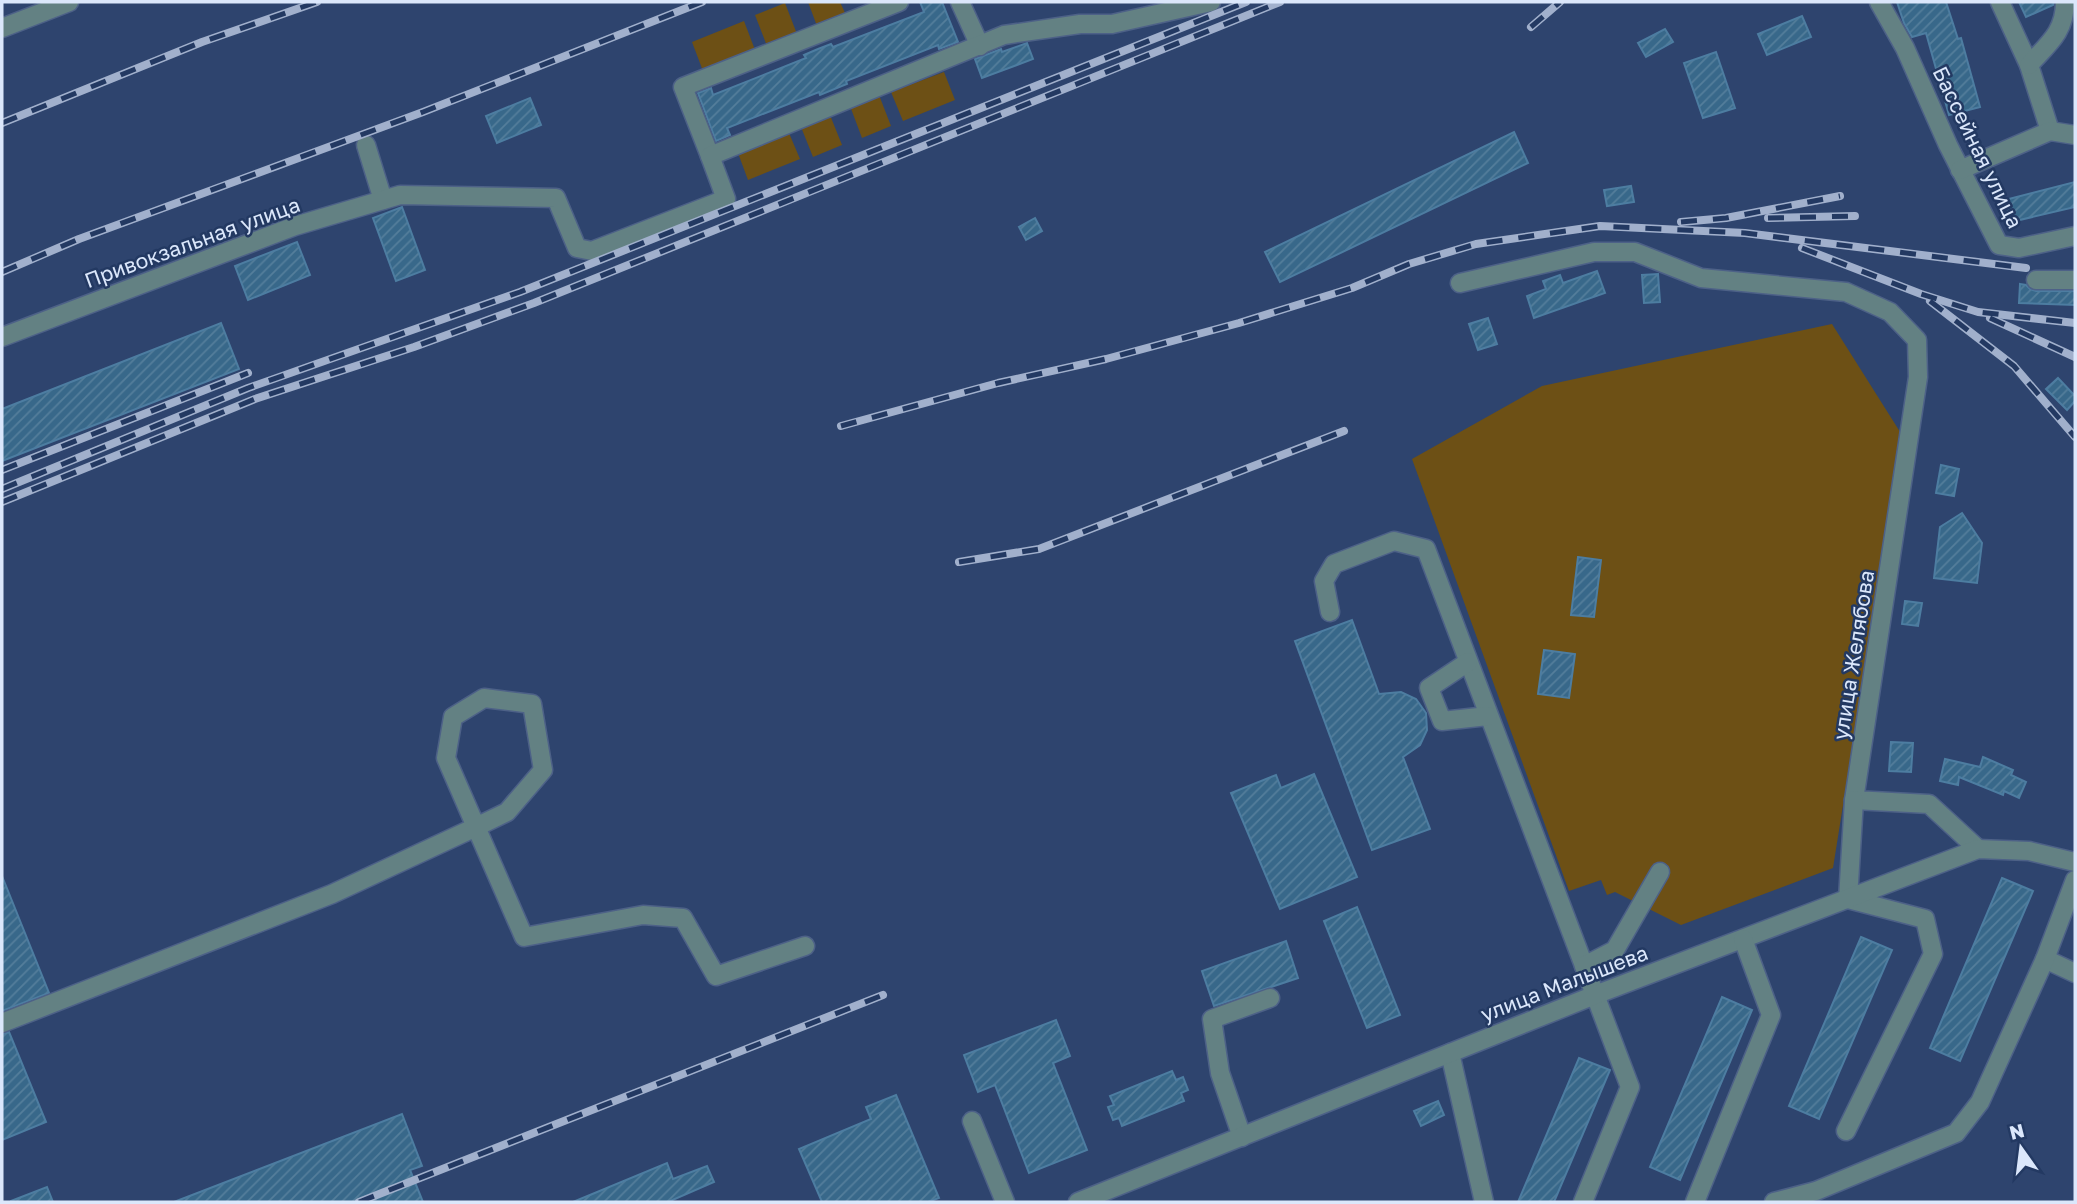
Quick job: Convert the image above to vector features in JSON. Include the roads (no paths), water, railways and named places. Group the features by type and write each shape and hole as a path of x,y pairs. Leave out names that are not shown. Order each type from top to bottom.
{"street":[{"path":"2,28 69,2"},
{"path":"899,2 683,87 710,156 1004,35 1080,24 1112,24 1211,2"},
{"path":"960,2 980,46"},
{"name":"Бассейная улица","path":"1879,2 1905,48 1960,170 1999,246 2019,248 2075,236"},
{"path":"2000,2 2029,65 2050,131"},
{"path":"2029,65 2061,29 2065,17 2065,2"},
{"path":"1960,170 2050,131 2075,135"},
{"path":"366,145 391,197"},
{"name":"Привокзальная улица","path":"2,337 295,226 391,197 556,198 577,248 592,251 726,198 710,156"},
{"name":"улица Желябова","path":"1460,283 1594,251 1635,252 1701,278 1846,292 1891,312 1917,341 1919,377 1854,800 1848,899"},
{"path":"2036,280 2075,280"},
{"path":"1329,612 1324,582 1334,564 1394,541 1426,549 1630,1087 1583,1202"},
{"path":"1468,662 1429,688 1442,721 1488,716"},
{"path":"2,1023 332,894 476,827 507,813 543,770 531,704 484,698 453,717 446,758 476,827 524,937 643,915 683,918 716,976 805,946"},
{"path":"1854,800 1928,804 1978,849"},
{"name":"улица Малышева","path":"1078,1202 1595,995 1978,849 2029,851 2075,862"},
{"path":"1584,966 1615,950 1660,872"},
{"path":"1774,1202 1816,1191 1956,1133 1980,1102 2045,958 2075,880"},
{"path":"1846,1131 1933,954 1925,919 1848,899"},
{"path":"1695,1202 1772,1015 1743,939"},
{"path":"2045,958 2075,973"},
{"path":"1242,1137 1220,1073 1212,1019 1269,998"},
{"path":"1450,1053 1484,1202"},
{"path":"972,1121 1005,1202"}],"railway":[{"path":"2,123 202,42 317,2"},
{"path":"2,272 79,239 423,112 702,2"},
{"path":"2,489 248,388 520,292 1246,2"},
{"path":"2,502 255,399 414,347 534,303 1280,2"},
{"path":"1531,27 1560,2"},
{"path":"1681,222 1726,218 1840,196"},
{"path":"1768,218 1855,216"},
{"path":"841,426 998,383 1106,359 1239,323 1352,288 1409,264 1476,244 1600,226 1745,233 2026,268"},
{"path":"1802,248 1921,294 1978,312 2075,323"},
{"path":"1930,301 2014,366 2075,437"},
{"path":"1990,318 2075,357"},
{"path":"2,470 248,373"},
{"path":"959,562 1039,549 1344,431"},
{"path":"359,1202 883,995"}]}
